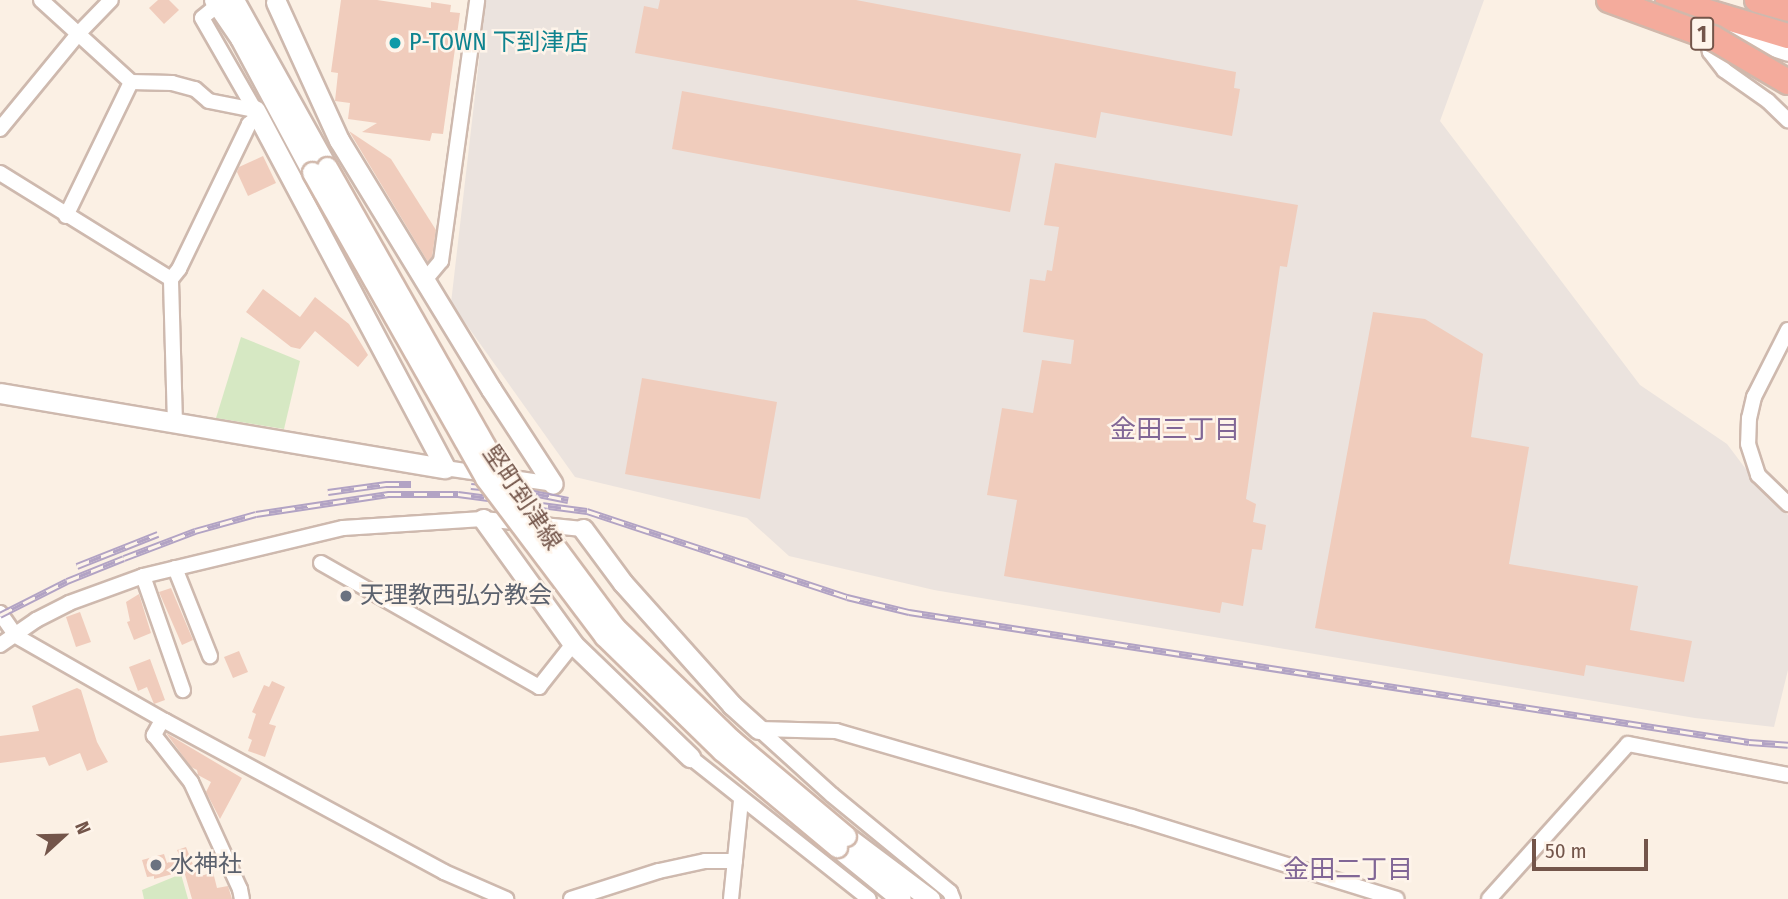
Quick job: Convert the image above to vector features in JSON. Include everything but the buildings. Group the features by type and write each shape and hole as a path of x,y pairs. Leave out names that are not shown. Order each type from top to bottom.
{"highway":[{"name":"1","path":"1609,0 1713,38 1788,82"},
{"name":"1","path":"1668,0 1788,37"},
{"name":"1","path":"1691,0 1788,37"},
{"path":"1757,0 1788,9"}],"street":[{"path":"41,0 131,82 172,83 195,89 209,101 257,113"},
{"path":"0,129 78,34 111,0"},
{"path":"425,280 441,261 477,0"},
{"path":"1635,0 1788,51"},
{"path":"222,1 202,18 257,113 445,468"},
{"name":"堅町到津線","path":"222,1 240,38 320,169 485,478 604,636 722,751 842,842 930,899"},
{"path":"277,1 339,140 553,484"},
{"path":"1704,24 1710,52 1724,70 1768,101 1788,120"},
{"path":"66,216 131,82"},
{"path":"175,424 171,279 179,269 249,124 257,113"},
{"path":"0,173 171,279"},
{"path":"1788,330 1754,397 1749,418 1748,444 1758,475 1788,504"},
{"path":"0,393 175,424 553,484"},
{"path":"483,519 573,644 690,757 869,899"},
{"path":"0,645 36,620 69,603 143,576 343,528 483,519 583,529 623,583 732,705 832,795 950,892 953,899"},
{"path":"321,563 539,687 573,644"},
{"path":"175,568 210,656"},
{"path":"143,576 183,690"},
{"path":"0,613 16,636 165,721 444,872 506,899"},
{"path":"165,721 154,735 191,782 240,889 242,899"},
{"path":"759,729 836,732 1132,817 1397,899"},
{"path":"1489,899 1628,744 1788,775"},
{"path":"731,899 741,800"},
{"name":"堅町到津線","path":"842,842 901,899"},
{"path":"571,899 659,871 705,862 735,861"}],"shaded area":[{"path":"486,0 1484,0 1440,121 1640,385 1727,444 1767,497 1788,515 1788,670 1774,727 1695,718 934,590 789,556 747,518 575,477 451,303"}],"green space":[{"path":"241,337 300,361 284,429 216,418"},
{"path":"181,874 188,899 144,899 142,890"}],"railway":[{"path":"328,492 386,484 411,484"},
{"path":"471,486 523,491 568,500"},
{"path":"0,615 67,581 124,558 195,531 256,514 388,494 458,494 587,511 847,597 909,612 1749,742 1788,745"},
{"path":"77,566 158,534"}],"place":[{"name":"P-TOWN 下到津店","path":"395,43"},
{"name":"天理教西弘分教会","path":"346,596"},
{"name":"水神社","path":"156,865"}],"district":[{"name":"金田三丁目","path":"1175,430"},
{"name":"金田二丁目","path":"1348,870"}]}
